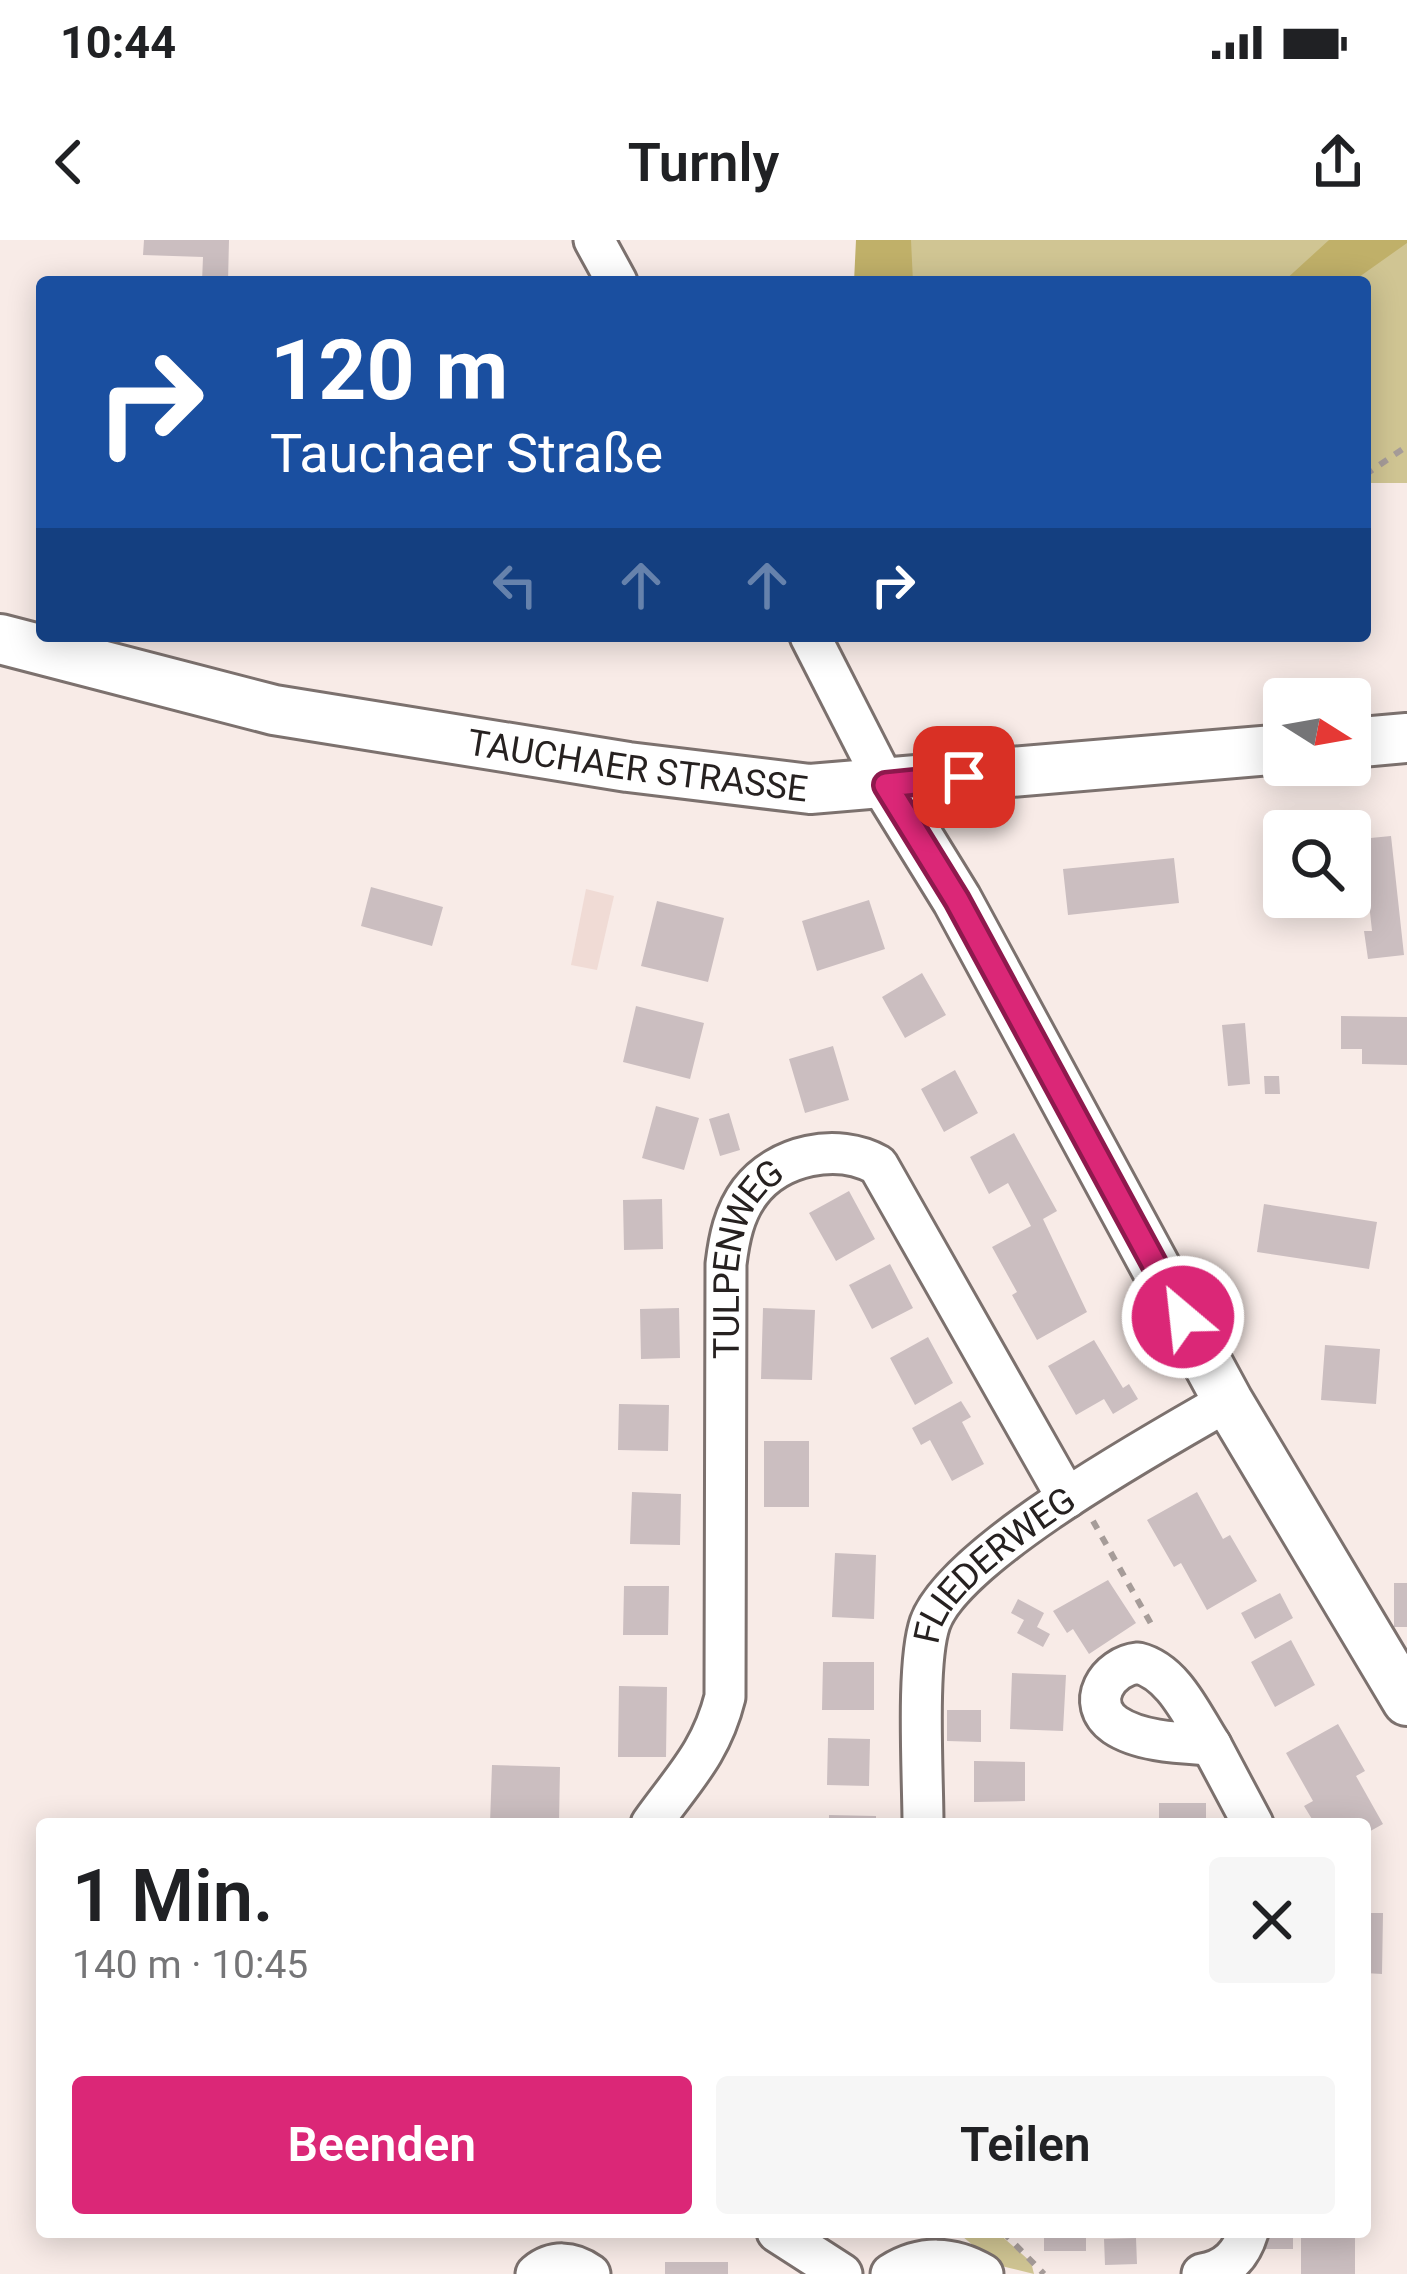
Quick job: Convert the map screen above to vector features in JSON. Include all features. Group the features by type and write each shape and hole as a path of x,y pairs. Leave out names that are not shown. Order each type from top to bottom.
{"street":[{"path":"594,240 614,276"},
{"name":"TAUCHAER STRASSE","path":"0,639 274,710 723,780 810,789 1263,751"},
{"path":"813,642 886,785 957,900 1228,1401 1407,1701"},
{"path":"1371,741 1407,738"},
{"name":"TULPENWEG","path":"656,1818 693,1772 716,1732 724,1697 726,1264 737,1214 767,1174 814,1154 861,1156 878,1165 1071,1494"},
{"name":"FLIEDERWEG","path":"923,1818 925,1663 929,1625 944,1596 1071,1494 1228,1401"},
{"path":"1211,1745 1138,1735 1108,1718 1101,1697 1108,1676 1126,1664 1149,1665 1168,1682 1211,1745 1250,1818"},
{"path":"786,2238 842,2274"},
{"path":"1202,2274 1232,2262 1246,2238"},
{"path":"912,2256 954,2261 983,2274"},
{"path":"536,2274 567,2263 590,2274"}],"path":[{"path":"1371,471 1407,446"},
{"path":"1071,1494 1151,1623 1159,1647 1149,1665"},
{"path":"1009,2238 1044,2274"}],"shaded area":[{"path":"856,240 911,240 913,276 854,276"},
{"path":"888,240 1407,240 1407,483 1371,483 1371,276 888,276"},
{"path":"1329,240 1407,240 1360,276 1290,276"},
{"path":"586,889 614,896 597,970 571,965"},
{"path":"964,2238 1004,2238 1031,2262 1034,2274 997,2265"}],"building":[{"path":"144,240 229,240 228,276 202,276 203,257 143,255"},
{"path":"1391,836 1404,955 1368,959 1364,931 1372,931 1371,838"},
{"path":"1174,858 1179,903 1068,915 1063,869"},
{"path":"371,887 443,907 432,946 361,926"},
{"path":"869,900 885,949 817,971 802,921"},
{"path":"657,901 724,918 708,982 641,966"},
{"path":"922,973 946,1015 905,1038 882,997"},
{"path":"636,1006 704,1023 690,1079 623,1062"},
{"path":"1341,1016 1407,1017 1407,1065 1362,1064 1362,1049 1341,1049"},
{"path":"1245,1023 1250,1084 1228,1086 1222,1025"},
{"path":"833,1046 849,1100 805,1113 789,1059"},
{"path":"955,1070 978,1113 944,1132 921,1089"},
{"path":"1264,1076 1279,1076 1280,1094 1265,1094"},
{"path":"656,1106 699,1118 684,1170 642,1158"},
{"path":"729,1113 740,1150 720,1156 709,1119"},
{"path":"1014,1133 1057,1211 1043,1219 1087,1312 1037,1340 992,1247 1031,1226 1008,1183 989,1194 970,1157"},
{"path":"849,1191 875,1239 836,1261 809,1213"},
{"path":"662,1199 663,1249 624,1250 623,1200"},
{"path":"1264,1204 1377,1222 1369,1269 1257,1252"},
{"path":"890,1264 913,1308 872,1329 849,1285"},
{"path":"679,1308 680,1358 641,1359 640,1309"},
{"path":"763,1308 815,1310 812,1380 761,1379"},
{"path":"928,1337 953,1383 915,1405 890,1358"},
{"path":"1094,1340 1123,1388 1129,1384 1138,1399 1113,1414 1104,1399 1076,1415 1048,1366"},
{"path":"1325,1345 1380,1349 1376,1404 1321,1400"},
{"path":"961,1401 971,1417 962,1422 984,1464 952,1481 930,1440 921,1445 912,1428"},
{"path":"619,1404 669,1405 668,1451 618,1450"},
{"path":"764,1441 809,1441 809,1507 764,1507"},
{"path":"632,1492 681,1494 680,1545 630,1544"},
{"path":"1197,1492 1223,1539 1230,1535 1257,1581 1207,1610 1181,1563 1174,1567 1147,1520"},
{"path":"835,1553 876,1555 874,1619 832,1617"},
{"path":"1108,1580 1136,1623 1089,1654 1073,1629 1067,1633 1053,1611"},
{"path":"1394,1583 1407,1583 1407,1627 1394,1627"},
{"path":"624,1586 669,1586 668,1635 623,1635"},
{"path":"1280,1593 1293,1618 1255,1639 1241,1613"},
{"path":"1018,1599 1044,1613 1037,1627 1050,1634 1043,1647 1017,1633 1024,1620 1011,1613"},
{"path":"1291,1640 1315,1685 1275,1707 1251,1662"},
{"path":"823,1662 874,1662 874,1710 822,1710"},
{"path":"1012,1673 1066,1675 1063,1731 1010,1729"},
{"path":"619,1686 667,1687 666,1757 618,1757"},
{"path":"947,1710 981,1710 981,1742 947,1741"},
{"path":"1338,1724 1365,1771 1356,1776 1383,1824 1371,1831 1371,1818 1311,1818 1304,1806 1313,1801 1286,1753"},
{"path":"828,1738 870,1739 869,1786 827,1785"},
{"path":"974,1761 1025,1762 1025,1801 974,1802"},
{"path":"492,1765 560,1767 559,1818 490,1818"},
{"path":"1159,1803 1206,1803 1206,1818 1159,1818"},
{"path":"829,1815 876,1816 876,1818"},
{"path":"1371,1913 1383,1913 1382,1974 1371,1973"},
{"path":"1044,2238 1086,2238 1086,2251 1044,2251"},
{"path":"1136,2238 1137,2264 1105,2265 1104,2239"},
{"path":"1266,2238 1293,2238 1293,2249 1266,2249"},
{"path":"1301,2238 1355,2238 1355,2274 1301,2274"},
{"path":"665,2262 728,2262 728,2274 665,2274"}],"route":[{"path":"964,777 886,785 957,900 1183,1317"}]}
